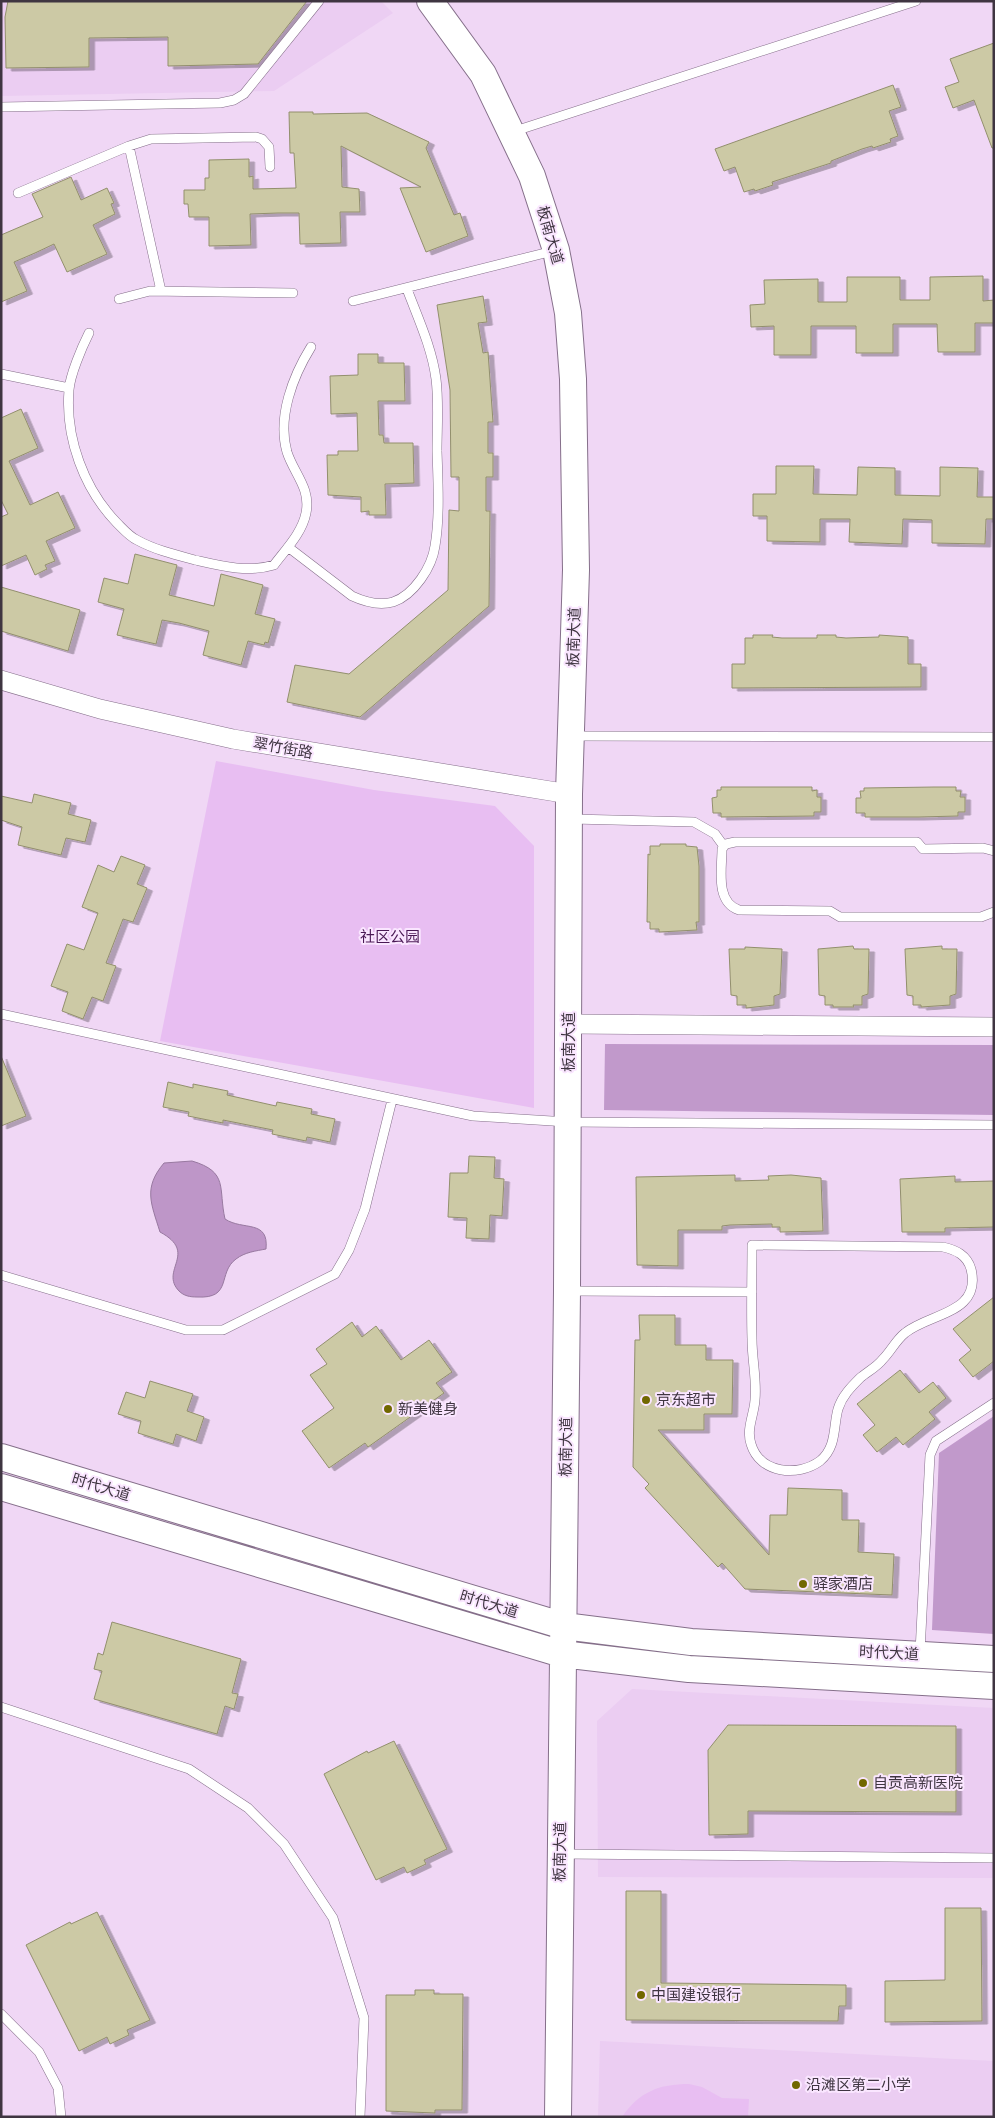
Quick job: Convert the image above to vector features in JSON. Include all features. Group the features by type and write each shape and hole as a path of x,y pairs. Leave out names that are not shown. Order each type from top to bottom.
{"main road":[{"name":"板南大道","path":"430,1 483,74 532,176 556,250 568,313 573,379 576,570 569,807 567,1291 558,2117"},
{"name":"时代大道","path":"1,1457 564,1626 691,1642 994,1659"},
{"name":"时代大道","path":"1,1487 562,1654 689,1669 994,1686"}],"street":[{"name":"翠竹街路","path":"1,680 100,709 233,739 569,807"},
{"path":"569,1024 994,1027"}],"lane":[{"path":"1,107 220,103 234,100 244,94 319,1"},
{"path":"512,132 916,1"},
{"path":"18,193 128,146 151,139 256,137 268,144 270,167"},
{"path":"128,146 161,291"},
{"path":"354,301 556,250"},
{"path":"288,547 352,596 363,601 393,602 416,585 428,568 435,548 438,495 436,380 432,356 407,289"},
{"path":"119,299 150,291 293,293"},
{"path":"89,333 69,388 71,436 88,482 103,508 136,540 167,552 219,566 249,569 274,565 302,525 306,514 306,490 288,453 285,434 286,414 292,384 311,347"},
{"path":"1,374 69,388"},
{"path":"571,736 994,737"},
{"path":"569,807 694,822 715,834 723,846 723,895 729,905 739,910 830,911 840,917 981,917 994,912"},
{"path":"723,846 735,842 916,842 923,849 983,848 994,851"},
{"path":"1,1014 473,1116 568,1122 994,1125"},
{"path":"1,1275 186,1330 223,1330 335,1274 350,1250 365,1209 392,1100"},
{"path":"752,1245 943,1247 960,1253 967,1260 972,1276 969,1295 962,1304 951,1311 925,1320 905,1333 883,1360 851,1387 838,1408 833,1441 828,1453 810,1466 790,1471 773,1468 763,1461 751,1446 748,1435 755,1401 752,1292 752,1245"},
{"path":"567,1291 752,1292"},
{"path":"920,1654 930,1455 936,1442 994,1403"},
{"path":"1,1707 189,1769 248,1808 284,1844 333,1918 364,2018 360,2117"},
{"path":"560,1854 994,1858"},
{"path":"1,2014 40,2052 58,2088 61,2117"}],"shaded area":[{"path":"1,1 381,1 393,13 274,91 1,96"},
{"path":"605,1044 994,1045 994,1115 604,1110"},
{"path":"192,1161 204,1165 217,1176 220,1182 225,1219 232,1223 259,1229 266,1240 266,1249 247,1253 236,1259 230,1265 220,1290 208,1297 185,1295 179,1291 174,1283 173,1276 178,1254 177,1247 160,1232 151,1196 153,1180 164,1163"},
{"path":"994,1416 994,1634 932,1630 939,1453"},
{"path":"632,1689 994,1708 994,1878 598,1877 597,1721"},
{"name":"沿滩区第二小学","path":"600,2041 994,2061 994,2117 598,2117"}],"green space":[{"name":"社区公园","path":"216,761 374,790 495,806 534,846 534,1108 160,1041"},
{"path":"678,2084 702,2087 722,2098 749,2099 748,2117 622,2117 635,2101 651,2091"}],"building":[{"path":"8,1 307,1 258,64 168,66 168,37 89,38 89,67 6,68 5,17"},
{"path":"994,43 994,148 992,148 974,100 953,108 945,87 959,82 950,59"},
{"path":"893,85 901,107 889,111 898,136 890,139 891,142 873,148 872,146 862,149 831,161 831,163 772,182 773,185 755,191 754,189 744,192 735,167 724,171 715,149"},
{"path":"289,112 313,112 313,114 367,113 429,142 426,148 454,215 460,213 468,236 426,252 400,188 421,187 341,146 342,187 359,189 360,212 340,212 341,243 300,244 299,213 278,213 250,214 251,245 209,246 209,217 189,217 188,204 184,204 184,190 205,190 205,178 209,178 209,160 249,159 249,177 253,176 253,189 296,188 294,153 290,153"},
{"path":"71,177 81,200 107,188 114,203 111,204 115,214 93,225 107,254 67,272 54,244 14,262 27,291 1,302 1,235 43,217 32,194"},
{"path":"983,276 983,301 994,300 994,323 975,323 975,352 938,352 937,324 893,324 893,353 856,353 856,326 811,326 811,355 774,355 774,326 751,327 750,305 765,304 764,280 818,279 818,302 847,302 847,277 900,277 900,300 930,300 930,277"},
{"path":"483,296 487,322 478,323 483,353 488,352 493,422 488,422 488,453 493,453 493,477 486,477 486,511 490,511 489,606 360,717 287,702 295,665 349,674 448,590 449,510 459,511 459,477 451,477 450,390 437,305"},
{"path":"358,354 378,354 378,363 404,363 405,401 378,401 379,435 383,435 384,443 413,443 414,483 385,484 386,515 369,515 369,511 361,512 361,497 328,495 327,455 338,455 338,451 358,451 357,413 331,414 330,376 358,375"},
{"path":"21,409 38,448 9,461 30,505 58,492 75,528 46,541 55,561 45,565 47,569 35,575 26,555 1,566 1,517 8,514 1,500 1,418"},
{"path":"776,466 814,466 813,494 857,495 858,467 895,468 895,495 940,496 940,467 978,468 977,497 994,497 994,519 986,519 985,544 932,543 932,520 903,519 902,544 849,542 850,519 820,519 820,542 767,541 767,516 753,516 753,494 776,494"},
{"path":"135,554 177,565 169,595 214,606 221,574 263,585 255,614 275,619 268,643 265,642 264,645 248,641 241,665 203,655 209,631 179,623 162,620 156,644 117,635 124,609 98,602 104,578 128,584"},
{"path":"1,587 80,610 68,651 1,631"},
{"path":"753,635 773,635 772,637 782,638 817,638 817,635 836,635 836,637 846,638 879,637 879,635 908,637 908,664 921,664 921,687 732,688 732,664 745,664 745,638 753,638"},
{"path":"721,787 812,787 812,791 817,790 817,797 821,797 821,812 814,812 814,816 721,817 721,813 713,813 712,798 717,797 717,790 721,790"},
{"path":"956,787 956,791 961,791 960,797 965,797 965,812 958,812 958,816 865,817 865,813 856,813 856,798 861,798 860,791 864,791 864,788"},
{"path":"34,794 71,803 68,814 91,820 85,842 66,838 61,855 18,845 22,827 1,820 1,796 32,803"},
{"path":"660,844 686,844 686,846 697,847 699,922 696,922 697,930 659,932 659,929 650,929 650,922 647,922 648,854 650,855 650,846 660,846"},
{"path":"121,856 145,865 137,884 147,888 133,922 123,919 106,963 116,966 103,1001 92,997 83,1019 62,1011 68,992 51,986 67,944 84,950 98,913 82,907 98,865 114,872"},
{"path":"853,946 854,949 869,949 868,994 862,996 862,1005 833,1007 833,1005 825,1005 825,996 819,995 818,949"},
{"path":"942,946 942,949 957,949 956,994 950,996 950,1005 921,1007 921,1005 913,1005 913,996 907,995 905,949"},
{"path":"745,947 782,949 780,994 774,996 774,1005 746,1008 746,1005 737,1005 737,996 731,995 729,949 745,949"},
{"path":"1,1056 26,1116 1,1126"},
{"path":"168,1082 193,1088 193,1084 228,1091 227,1095 276,1106 277,1102 312,1109 311,1114 335,1119 330,1142 307,1137 306,1141 272,1134 273,1130 223,1120 223,1123 188,1116 189,1112 163,1107"},
{"path":"469,1156 495,1157 494,1178 504,1179 502,1216 490,1215 489,1239 466,1238 467,1218 448,1217 450,1173 468,1173"},
{"path":"735,1175 735,1181 769,1180 768,1176 791,1175 821,1178 823,1231 780,1232 780,1227 772,1227 772,1224 730,1225 722,1226 722,1230 678,1230 678,1266 637,1265 636,1177"},
{"path":"955,1176 955,1182 994,1181 994,1227 945,1228 945,1232 902,1232 900,1179"},
{"path":"994,1297 994,1361 973,1377 959,1360 971,1350 953,1329"},
{"path":"639,1315 675,1315 675,1345 706,1345 706,1360 733,1360 732,1414 704,1414 704,1430 658,1430 769,1555 770,1515 787,1515 788,1488 842,1490 842,1520 859,1520 858,1552 894,1554 892,1595 745,1589 722,1563 718,1567 645,1488 649,1484 633,1467 635,1340 640,1340"},
{"path":"352,1322 362,1337 376,1326 401,1360 429,1340 452,1372 436,1383 444,1393 368,1447 365,1443 329,1468 302,1431 334,1408 310,1375 327,1364 316,1349"},
{"path":"900,1370 919,1393 933,1382 946,1398 929,1412 935,1419 903,1445 896,1437 877,1452 863,1435 875,1425 857,1404"},
{"path":"150,1381 193,1394 187,1411 204,1417 196,1441 176,1434 173,1444 138,1433 141,1421 118,1414 126,1392 145,1398"},
{"path":"112,1622 241,1659 232,1693 238,1694 234,1709 225,1706 217,1734 94,1699 102,1671 94,1669 98,1653 103,1655"},
{"path":"728,1725 956,1726 956,1812 748,1811 748,1834 709,1835 708,1750"},
{"path":"394,1741 447,1849 424,1860 426,1864 407,1873 404,1867 376,1880 324,1774 367,1751 368,1753"},
{"path":"626,1891 661,1891 661,1983 846,1985 846,2006 839,2006 838,2021 626,2020"},
{"path":"945,1908 981,1908 982,2021 885,2022 885,1981 945,1980"},
{"path":"97,1912 150,2020 127,2030 129,2035 110,2044 107,2037 79,2051 26,1945 70,1922 71,1924"},
{"path":"415,1990 434,1990 434,1994 463,1994 462,2110 435,2110 435,2113 386,2111 386,1995 415,1995"}],"place":[{"name":"京东超市","path":"646,1400"},
{"name":"新美健身","path":"388,1409"},
{"name":"驿家酒店","path":"803,1584"},
{"name":"自贡高新医院","path":"863,1783"},
{"name":"中国建设银行","path":"641,1995"},
{"name":"沿滩区第二小学","path":"796,2085"}]}
